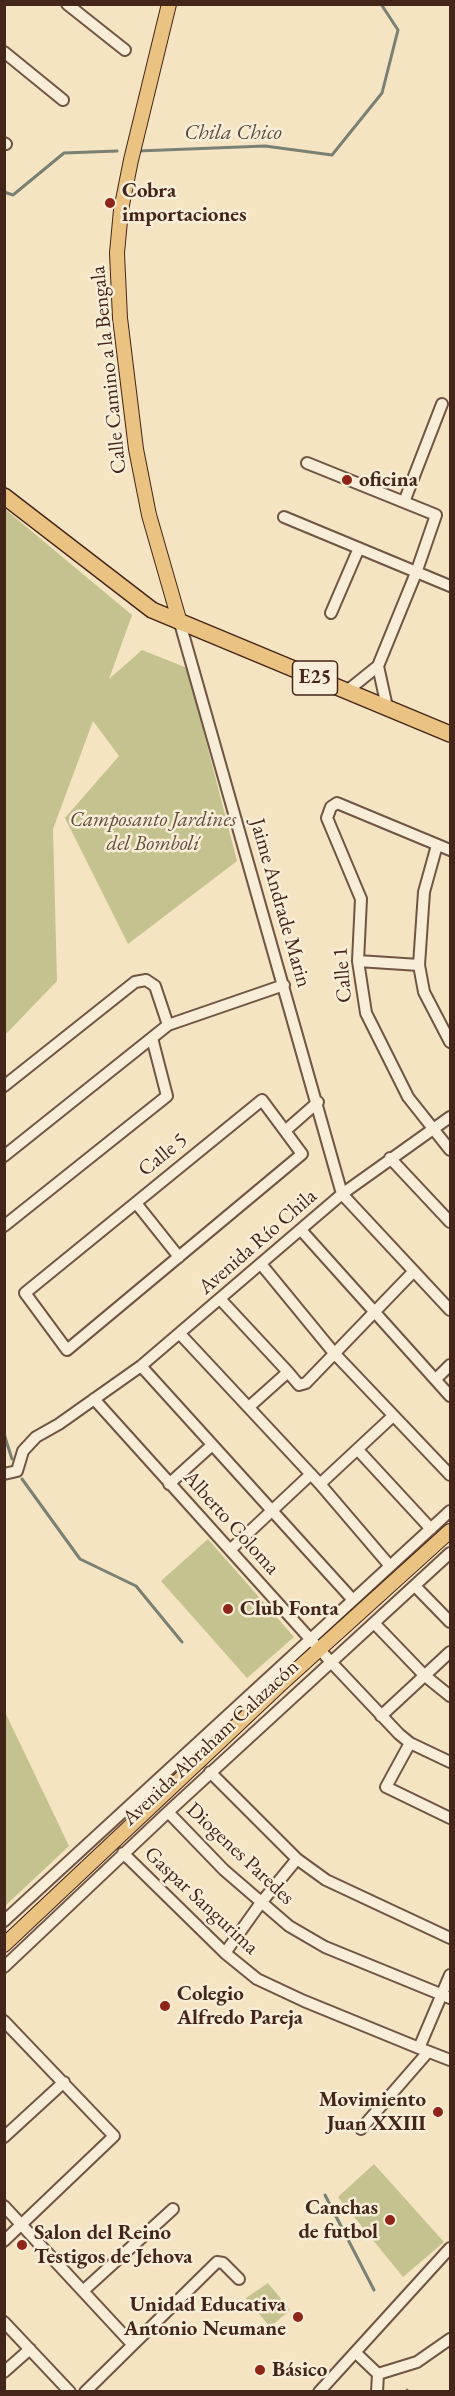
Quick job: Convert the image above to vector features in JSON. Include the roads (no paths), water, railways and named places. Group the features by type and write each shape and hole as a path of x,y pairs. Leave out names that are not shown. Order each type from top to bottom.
{"highway":[{"name":"E25","path":"4,496 152,610 450,734"}],"main road":[{"name":"Calle Camino a la Bengala","path":"169,4 131,160 121,210 117,253 120,318 136,449 149,515 180,623"},
{"name":"Avenida Abraham Calazacón","path":"4,1945 315,1644 450,1531"}],"street":[{"path":"67,4 125,50"},
{"path":"4,52 63,100"},
{"path":"404,502 442,404"},
{"path":"307,464 436,515 416,573 378,666 347,691"},
{"path":"284,517 450,586"},
{"path":"330,613 359,548"},
{"name":"Jaime Andrade Marin","path":"180,623 318,1102 342,1194"},
{"path":"378,666 387,707"},
{"name":"Calle 1","path":"437,845 337,803 331,807 327,818 361,899 358,961 366,1012 408,1097 450,1150"},
{"path":"450,850 437,845 424,892 418,965 424,992 450,1042"},
{"path":"358,961 418,965"},
{"path":"4,1086 135,982 146,980 155,986 168,1025"},
{"path":"4,1156 168,1025 284,984"},
{"path":"4,1226 167,1096 152,1038"},
{"name":"Calle 5","path":"179,1257 67,1350 25,1293 262,1100 285,1131"},
{"path":"136,1203 179,1257 302,1154 285,1131 318,1102"},
{"name":"Avenida Río Chila","path":"4,1474 17,1471 29,1442 141,1366 181,1335 342,1194 450,1117"},
{"path":"390,1158 450,1222"},
{"path":"342,1194 450,1310"},
{"path":"302,1230 450,1396"},
{"path":"261,1264 334,1353 450,1475"},
{"path":"221,1300 299,1385 303,1384 414,1271"},
{"path":"181,1335 311,1474 390,1566"},
{"path":"436,1379 450,1365"},
{"path":"141,1366 211,1446 353,1600"},
{"path":"249,1406 288,1372"},
{"name":"Alberto Coloma","path":"94,1399 381,1716 410,1743 450,1762"},
{"path":"320,1484 393,1416"},
{"path":"169,1484 211,1446"},
{"path":"358,1450 431,1529"},
{"path":"230,1550 311,1474"},
{"name":"Avenida Abraham Calazacón","path":"4,1921 315,1644 353,1600 450,1511"},
{"name":"Avenida Abraham Calazacón","path":"4,1967 210,1772 450,1553"},
{"path":"415,1586 450,1622"},
{"path":"374,1623 424,1676 450,1696"},
{"path":"381,1716 450,1652"},
{"path":"410,1743 386,1786 450,1818"},
{"path":"210,1772 297,1859 326,1880 450,1938"},
{"name":"Diogenes Paredes","path":"168,1812 260,1904 289,1926 325,1947 446,1996"},
{"name":"Gaspar Sangurima","path":"123,1854 225,1953 257,1978 450,2061"},
{"path":"225,1953 260,1904 297,1859"},
{"path":"361,2129 423,2050 446,1996 450,1975"},
{"path":"4,2021 114,2136 4,2241"},
{"path":"4,2137 64,2082"},
{"path":"4,2119 14,2128"},
{"path":"4,2206 132,2344"},
{"path":"82,2291 173,2209"},
{"path":"319,2391 450,2248"},
{"path":"85,2391 217,2262 223,2263 239,2279"},
{"path":"4,2322 70,2391"},
{"path":"378,2374 417,2362 450,2339"},
{"path":"4,2372 30,2349"},
{"path":"356,2353 378,2374 377,2391"}],"waterway":[{"name":"Chila Chico","path":"138,151 265,146 332,155 382,93 398,30 381,4"},
{"name":"Chila Chico","path":"4,192 13,195 64,153 117,151"},
{"path":"4,1434 12,1459"},
{"path":"22,1479 80,1559 136,1586 182,1642"},
{"path":"325,2195 374,2290"}],"place":[{"name":"Cobra importaciones","path":"110,203"},
{"name":"oficina","path":"347,480"},
{"name":"Club Fonta","path":"228,1609"},
{"name":"Colegio Alfredo Pareja","path":"165,2006"},
{"name":"Movimiento Juan XXIII","path":"438,2112"},
{"name":"Canchas de futbol","path":"390,2220"},
{"name":"Salon del Reino Testigos de Jehova","path":"22,2245"},
{"name":"Unidad Educativa Antonio Neumane","path":"298,2317"},
{"name":"Básico","path":"260,2370"}],"park label":[{"name":"Camposanto Jardines del Bombolí","path":"153,832"}]}
